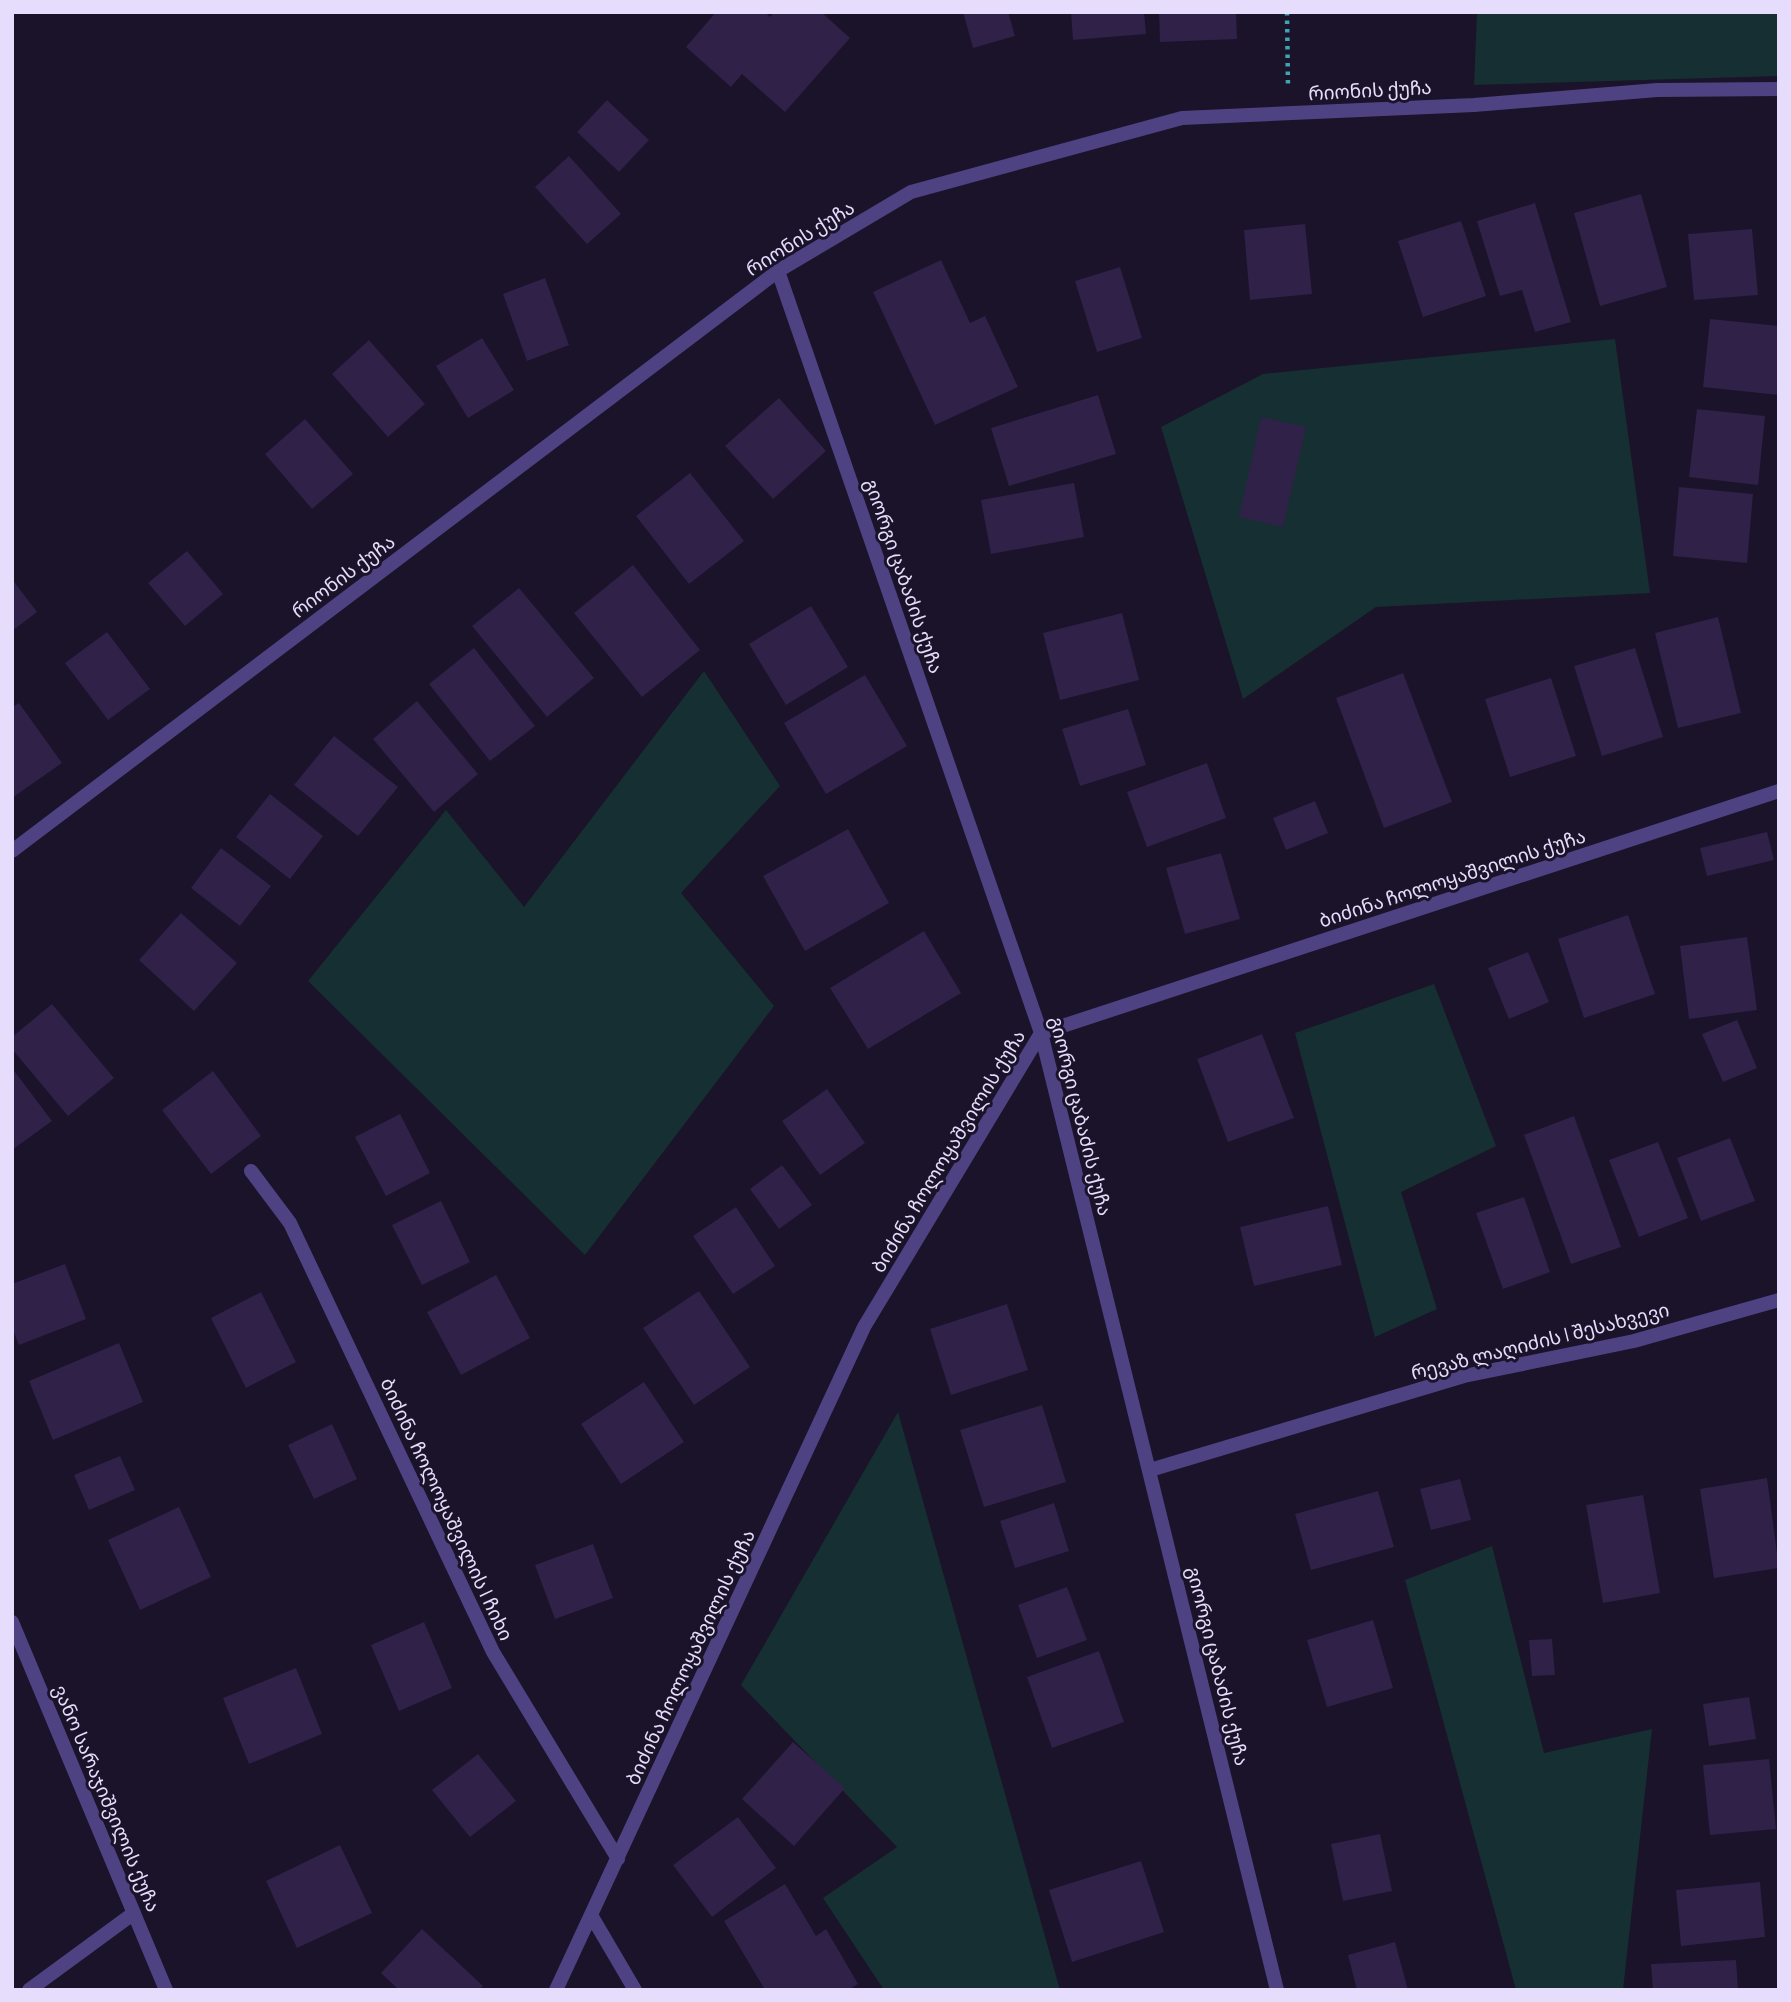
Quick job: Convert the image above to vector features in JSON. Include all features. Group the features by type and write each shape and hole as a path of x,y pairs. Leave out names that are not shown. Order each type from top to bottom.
{"street":[{"name":"რიონის ქუჩა","path":"12,851 778,271 911,192 1182,118 1474,105 1657,90 1779,89"},
{"name":"გიორგი ცაბაძის ქუჩა","path":"778,271 1041,1033 1278,1990"},
{"name":"ბიძინა ჩოლოყაშვილის ქუჩა","path":"556,1990 864,1327 1041,1033 1779,791"},
{"name":"ბიძინა ჩოლოყაშვილის I ჩიხი","path":"251,1171 290,1223 493,1652 618,1859"},
{"name":"რევაზ ლაღიძის I შესახვევი","path":"1150,1470 1464,1376 1634,1341 1779,1300"},
{"name":"ვანო სარაჯიშვილის ქუჩა","path":"12,1622 166,1990"},
{"path":"29,1990 134,1913"},
{"path":"592,1915 635,1990"}],"path":[{"path":"1287,12 1288,113"}],"green space":[{"path":"1477,12 1779,12 1779,76 1474,85"},
{"path":"1615,339 1650,593 1376,607 1243,699 1161,427 1263,374"},
{"path":"704,671 780,786 681,893 774,1006 585,1255 308,981 446,810 524,907"},
{"path":"1434,984 1496,1146 1401,1192 1437,1309 1375,1337 1295,1033"},
{"path":"898,1412 1060,1990 884,1990 823,1898 897,1847 741,1685"},
{"path":"1492,1546 1544,1753 1652,1729 1623,1990 1516,1990 1405,1580"}],"building":[{"path":"716,12 765,12 770,17 774,12 821,12 850,38 785,112 742,74 731,87 686,47"},
{"path":"963,12 1008,12 1015,36 973,48"},
{"path":"1071,12 1144,12 1146,34 1073,40"},
{"path":"1159,12 1236,12 1237,39 1160,42"},
{"path":"607,100 649,140 619,172 577,132"},
{"path":"569,156 621,214 587,244 535,187"},
{"path":"1641,194 1667,287 1600,306 1574,213"},
{"path":"1535,203 1571,322 1535,332 1522,290 1500,296 1477,221"},
{"path":"1461,221 1486,296 1423,317 1398,241"},
{"path":"1305,224 1312,294 1250,300 1244,230"},
{"path":"1752,229 1758,295 1694,300 1688,234"},
{"path":"941,260 970,323 985,316 1018,387 935,425 873,292"},
{"path":"1120,267 1142,338 1097,352 1075,281"},
{"path":"545,278 569,345 527,361 503,294"},
{"path":"1710,319 1779,326 1779,395 1703,387"},
{"path":"482,338 514,390 468,418 436,366"},
{"path":"369,340 425,404 388,437 332,374"},
{"path":"1098,395 1116,454 1009,486 991,428"},
{"path":"779,398 826,451 773,499 725,446"},
{"path":"1697,409 1765,416 1758,485 1689,477"},
{"path":"1261,417 1306,427 1283,527 1239,517"},
{"path":"305,419 353,474 312,509 265,454"},
{"path":"690,473 744,541 689,584 636,516"},
{"path":"1074,483 1084,537 991,554 981,500"},
{"path":"1679,487 1753,494 1747,563 1673,556"},
{"path":"187,551 223,594 185,626 148,583"},
{"path":"633,565 700,650 642,697 574,613"},
{"path":"12,579 37,612 12,631"},
{"path":"519,588 594,678 547,717 472,626"},
{"path":"811,606 848,667 786,705 749,644"},
{"path":"1122,613 1139,680 1060,700 1043,633"},
{"path":"1718,617 1741,713 1678,728 1655,633"},
{"path":"107,632 150,689 108,720 65,663"},
{"path":"474,648 535,726 490,761 429,684"},
{"path":"1635,648 1663,737 1602,756 1574,666"},
{"path":"1403,673 1452,802 1384,828 1336,698"},
{"path":"865,675 907,746 826,794 784,723"},
{"path":"1551,678 1576,756 1510,777 1485,699"},
{"path":"417,701 478,774 434,812 373,739"},
{"path":"19,703 62,763 12,798 12,707"},
{"path":"1128,709 1146,765 1080,786 1062,729"},
{"path":"334,736 398,787 358,836 294,785"},
{"path":"1207,763 1226,818 1147,847 1127,792"},
{"path":"270,794 323,836 290,879 236,837"},
{"path":"1315,801 1328,833 1286,850 1273,818"},
{"path":"848,829 889,903 805,951 763,876"},
{"path":"1767,832 1774,860 1707,876 1700,848"},
{"path":"221,848 271,886 240,926 191,888"},
{"path":"1221,853 1240,919 1185,934 1166,868"},
{"path":"181,913 237,963 194,1011 139,960"},
{"path":"1628,915 1655,994 1584,1018 1558,939"},
{"path":"924,931 961,993 868,1049 830,988"},
{"path":"1747,937 1757,1010 1689,1019 1680,946"},
{"path":"1528,952 1549,1002 1509,1019 1488,968"},
{"path":"52,1004 114,1078 68,1116 12,1049 12,1037"},
{"path":"1737,1020 1757,1068 1723,1082 1702,1034"},
{"path":"1262,1034 1294,1118 1228,1142 1197,1059"},
{"path":"12,1068 52,1121 12,1150"},
{"path":"213,1071 261,1136 211,1174 162,1110"},
{"path":"827,1089 865,1143 820,1175 782,1121"},
{"path":"400,1114 430,1173 386,1196 355,1137"},
{"path":"1574,1116 1621,1247 1571,1264 1524,1135"},
{"path":"1730,1138 1755,1201 1701,1221 1677,1158"},
{"path":"1658,1142 1688,1218 1639,1237 1609,1160"},
{"path":"782,1165 812,1205 779,1229 750,1189"},
{"path":"1524,1197 1550,1272 1503,1289 1476,1213"},
{"path":"441,1201 470,1262 422,1285 392,1225"},
{"path":"1328,1206 1342,1265 1254,1286 1240,1227"},
{"path":"736,1207 775,1266 733,1294 693,1236"},
{"path":"65,1264 86,1319 19,1345 12,1328 12,1284"},
{"path":"496,1275 530,1338 461,1375 427,1312"},
{"path":"699,1291 750,1367 694,1405 643,1328"},
{"path":"261,1292 296,1362 246,1388 211,1318"},
{"path":"1007,1304 1028,1370 951,1395 930,1329"},
{"path":"119,1343 143,1402 53,1440 29,1381"},
{"path":"644,1382 684,1442 621,1484 581,1424"},
{"path":"1042,1405 1066,1482 984,1507 960,1430"},
{"path":"332,1424 357,1479 314,1499 288,1445"},
{"path":"120,1456 135,1490 89,1510 74,1475"},
{"path":"1767,1478 1779,1568 1714,1578 1700,1489"},
{"path":"1460,1479 1471,1520 1431,1530 1420,1489"},
{"path":"1378,1491 1394,1547 1311,1570 1295,1514"},
{"path":"1643,1495 1660,1593 1603,1603 1586,1505"},
{"path":"1054,1503 1069,1551 1015,1568 1000,1521"},
{"path":"179,1507 211,1577 140,1610 108,1540"},
{"path":"593,1544 613,1598 555,1619 535,1565"},
{"path":"1067,1587 1087,1640 1037,1658 1018,1605"},
{"path":"1373,1620 1393,1688 1327,1707 1307,1640"},
{"path":"424,1622 452,1688 399,1711 371,1645"},
{"path":"1552,1639 1555,1675 1532,1676 1529,1640"},
{"path":"1099,1651 1124,1722 1052,1748 1027,1677"},
{"path":"296,1668 322,1734 249,1764 223,1698"},
{"path":"1749,1697 1756,1739 1709,1746 1703,1704"},
{"path":"793,1742 845,1788 794,1846 742,1799"},
{"path":"478,1754 516,1801 470,1837 432,1790"},
{"path":"1769,1759 1776,1829 1710,1835 1703,1765"},
{"path":"738,1817 776,1868 712,1917 673,1865"},
{"path":"1380,1834 1392,1891 1343,1901 1331,1844"},
{"path":"340,1845 372,1913 297,1948 266,1881"},
{"path":"1141,1861 1164,1932 1072,1962 1049,1890"},
{"path":"1760,1882 1765,1937 1681,1946 1676,1890"},
{"path":"785,1884 816,1936 826,1929 858,1984 848,1990 765,1990 724,1921"},
{"path":"422,1929 483,1986 479,1990 399,1990 381,1973"},
{"path":"1395,1942 1408,1990 1357,1990 1348,1955"},
{"path":"1736,1960 1738,1990 1653,1990 1651,1964"}]}
